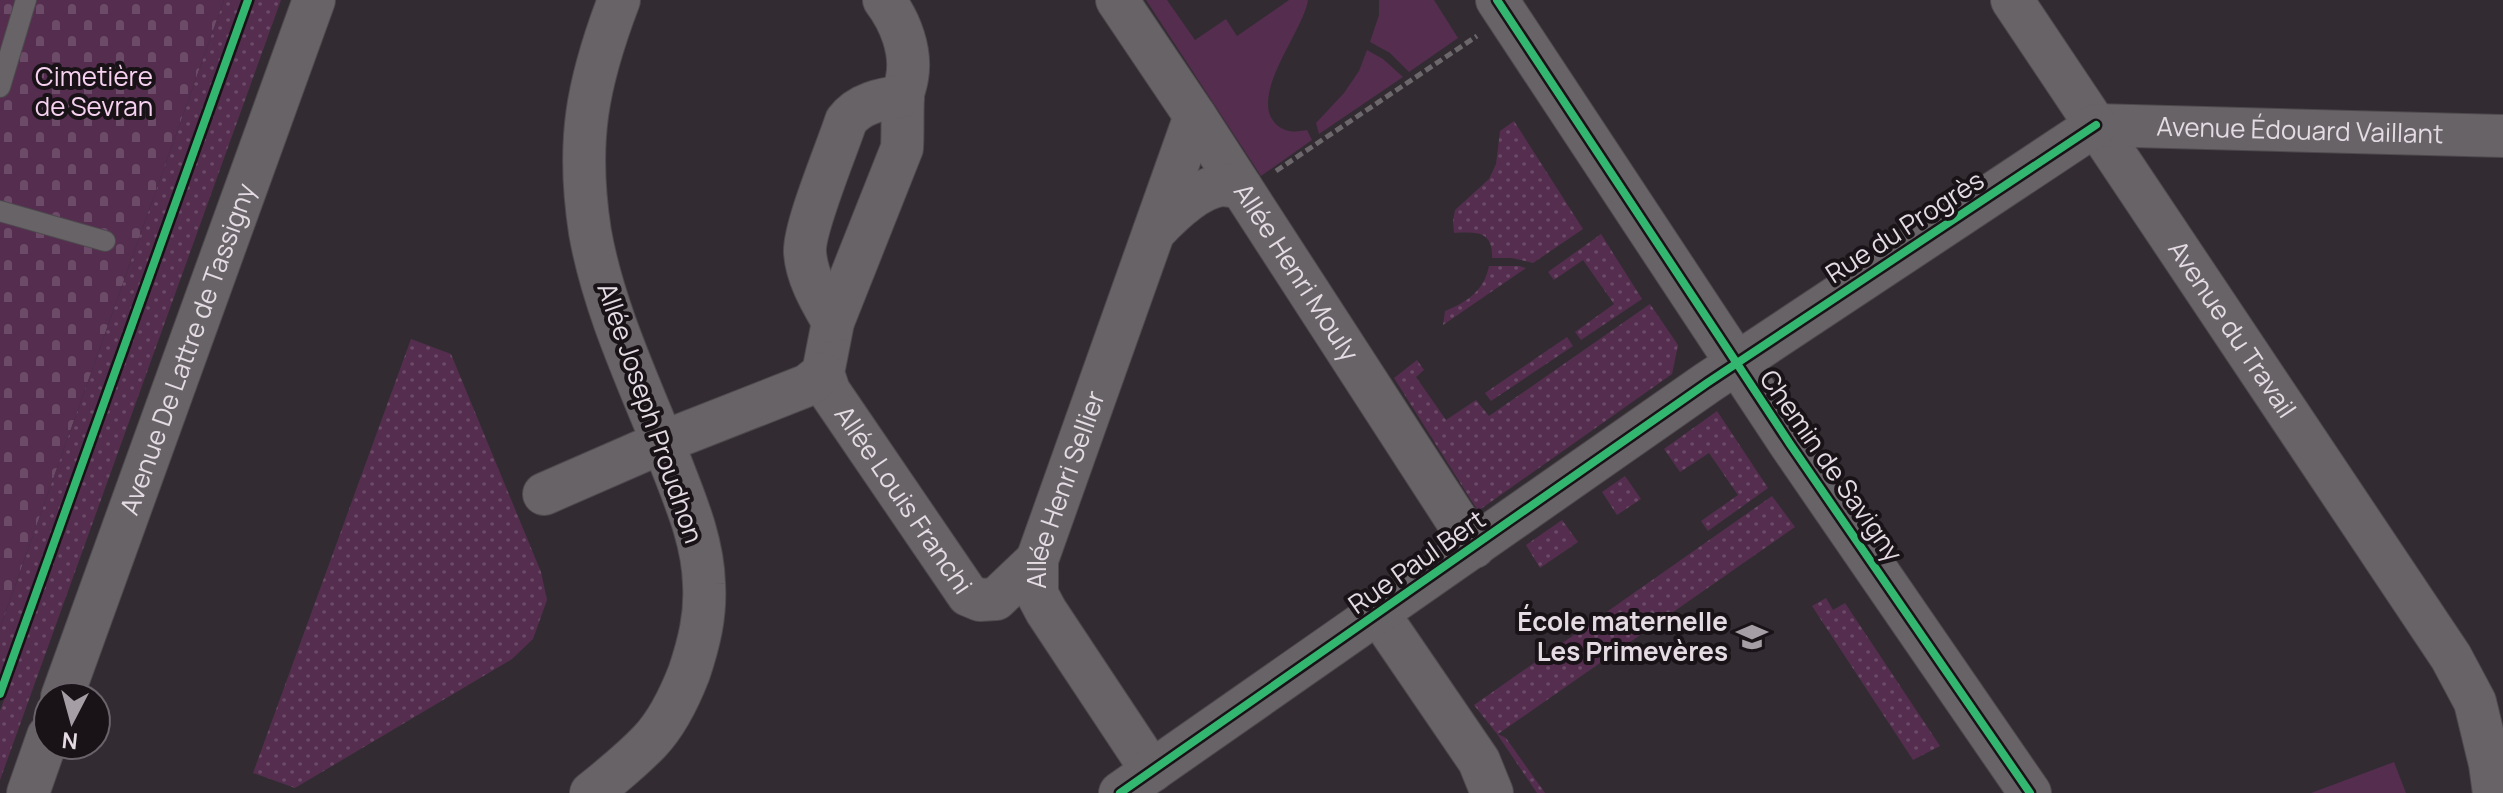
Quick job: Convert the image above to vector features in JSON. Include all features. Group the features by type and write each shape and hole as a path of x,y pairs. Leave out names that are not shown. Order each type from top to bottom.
{"street":[{"name":"Avenue De Lattre de Tassigny","path":"68,681 314,0"},
{"name":"Allée Joseph Proudhon","path":"591,793 652,739 680,696 701,638 704,583 695,525 609,305 591,233 583,132 590,87 619,0"},
{"name":"Allée Henri Mouly","path":"1117,0 1474,547"},
{"name":"Avenue du Travail","path":"2012,0 2451,657 2475,702 2494,793"},
{"name":"Allée Louis Franchi","path":"902,6 908,76 903,96 902,148 833,322 823,373 829,391 968,595 980,600 996,599 1037,560"},
{"name":"Chemin de Savigny","path":"1502,8 1736,363 2030,793"},
{"path":"833,322 816,292 804,250 811,221 846,121 852,113 881,100 903,96"},
{"name":"Allée Henri Sellier","path":"1136,782 1037,594 1037,560 1195,116"},
{"name":"Avenue Édouard Vaillant","path":"2096,125 2503,136"},
{"name":"Rue du Progrès","path":"1736,363 2096,125"},
{"name":"Allée Henri Sellier","path":"1153,232 1173,212 1196,196 1220,185 1243,190"},
{"name":"Rue Paul Bert","path":"1136,782 1736,363"},
{"path":"544,494 663,442 808,385 823,373"},
{"path":"1378,613 1479,761 1492,793"},
{"path":"28,793 39,761"}],"lane":[{"path":"0,87 26,0"},
{"path":"0,211 105,241"}],"path":[{"path":"0,694 248,0"},
{"path":"1243,190 1502,8"}],"green space":[{"name":"Cimetière de Sevran","path":"0,0 224,0 0,628"},
{"path":"224,0 243,0 0,683 0,628"},
{"path":"255,0 281,0 36,681 32,681 32,691 0,780 0,711"},
{"path":"1146,0 1167,0 1195,40 1226,19 1237,36 1289,0 1308,0 1279,64 1268,99 1270,114 1278,126 1292,131 1307,130 1312,140 1261,176"},
{"path":"1379,0 1434,0 1458,38 1409,72 1390,53 1370,42 1379,15"},
{"path":"1367,50 1383,59 1403,77 1319,134 1316,123 1344,93 1359,71"},
{"path":"1514,121 1583,229 1533,263 1512,258 1492,258 1490,243 1482,235 1454,233 1455,210 1489,179 1496,164 1500,131"},
{"path":"1601,234 1642,299 1581,340 1575,332 1614,304 1583,260 1554,280 1548,272"},
{"path":"1489,266 1526,268 1443,325 1445,311 1479,289"},
{"path":"1650,304 1678,345 1672,374 1478,511 1394,378 1417,360 1424,370 1416,377 1446,420 1476,400 1489,416"},
{"path":"1567,337 1573,346 1491,401 1485,393"},
{"path":"411,339 451,354 541,572 547,600 533,639 512,659 295,788 253,773"},
{"path":"1717,411 1768,488 1708,531 1701,521 1738,495 1709,453 1680,472 1664,449"},
{"path":"1625,476 1641,499 1617,515 1602,492"},
{"path":"1772,496 1795,527 1498,734 1506,738 1545,793 1537,793 1474,705"},
{"path":"1562,520 1578,542 1540,568 1526,545"},
{"path":"1826,598 1833,610 1845,603 1940,746 1913,760 1812,606"},
{"path":"2394,762 2406,793 2311,793"}],"cycle path":[{"path":"0,694 248,0"},
{"path":"1497,0 1790,444 2030,793"},
{"path":"1120,793 1707,383 2096,125"}],"place":[{"name":"École maternelle Les Primevères","path":"1752,637"}]}
